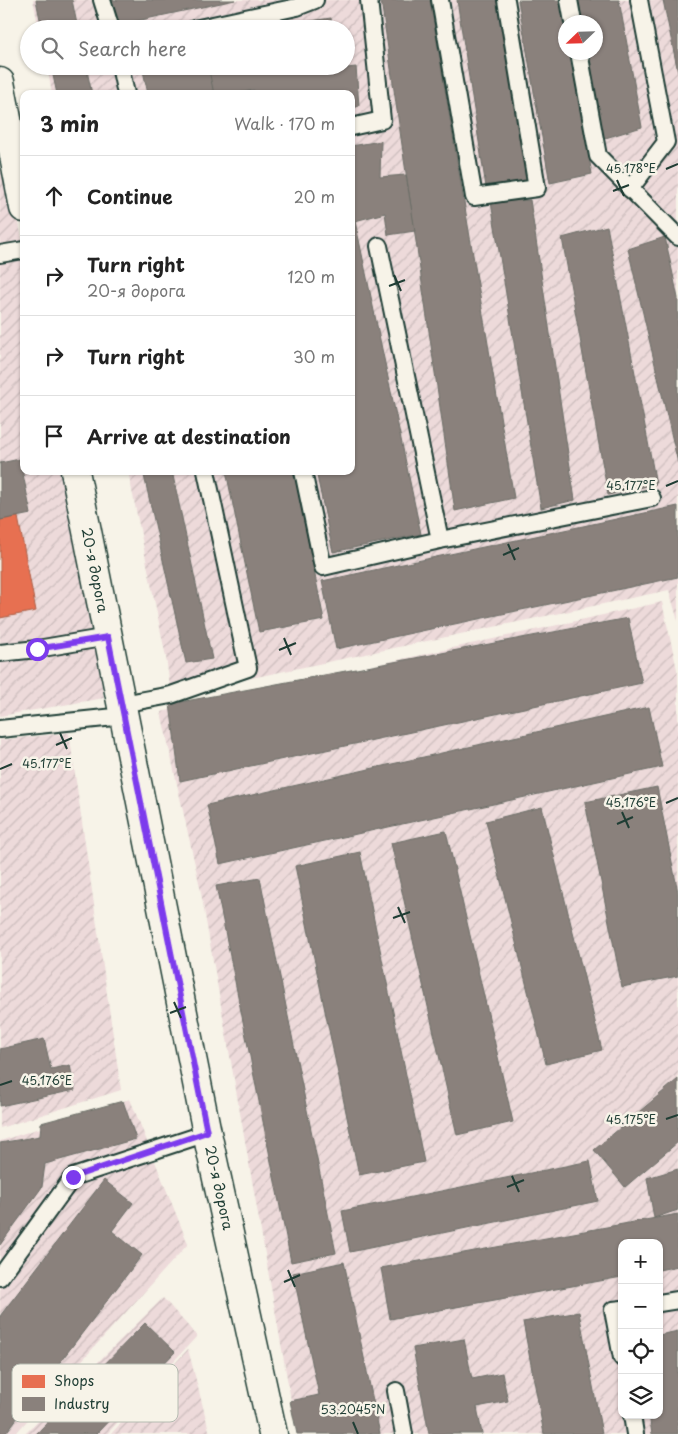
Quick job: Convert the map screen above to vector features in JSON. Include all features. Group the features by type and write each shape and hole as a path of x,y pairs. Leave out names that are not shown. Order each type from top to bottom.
{"main road":[{"path":"1,95 9,172 20,198"},
{"name":"20-я дорога","path":"76,475 207,1132 273,1434"}],"lane":[{"path":"102,0 108,20"},
{"path":"236,20 297,7 315,0"},
{"path":"355,126 382,120 369,0"},
{"path":"440,0 474,197 537,188 506,0"},
{"path":"569,0 572,15"},
{"path":"630,189 672,140 639,0"},
{"path":"580,60 598,156 678,237"},
{"path":"122,75 125,90"},
{"path":"379,246 440,540"},
{"path":"0,254 20,251"},
{"path":"0,729 123,710 248,668 207,475"},
{"path":"305,475 323,567 440,540 652,498"},
{"path":"3,651 37,649 108,637"},
{"path":"0,1277 73,1177 207,1132"},
{"path":"663,1302 678,1300"},
{"path":"618,1310 614,1310 618,1334"},
{"path":"396,1391 404,1434"},
{"path":"633,1419 635,1434"}],"shaded area":[{"path":"33,0 678,0 678,621 669,590 171,695 166,657 129,475 355,475 355,90 51,90 49,75 355,75 355,20 37,20"},
{"path":"0,127 20,229 20,475 65,475 104,698 0,716"},
{"path":"662,602 678,674 678,1434 297,1434 200,887 161,712"},
{"path":"69,733 121,1090 0,1128 0,740"},
{"path":"130,1099 188,1244 79,1364 12,1364 12,1422 26,1422 15,1434 0,1434 0,1141"},
{"path":"163,1298 197,1336 171,1364 96,1364"},
{"path":"188,1349 210,1434 111,1434 122,1422 178,1422 178,1364 174,1364"},
{"path":"37,1422 118,1422 107,1434 25,1434"}],"building: Shops":[{"path":"18,517 36,611 0,618 0,520"}],"building: Industry":[{"path":"36,0 72,0 76,20 40,20"},
{"path":"107,0 235,0 141,20 112,20"},
{"path":"381,0 430,0 514,498 455,511"},
{"path":"457,0 499,0 528,182 486,187"},
{"path":"518,0 560,0 563,15 558,15 558,60 571,60 592,174 550,183"},
{"path":"578,0 619,0 642,127 602,139 588,60 603,60 603,15 581,15"},
{"path":"663,0 678,0 678,72"},
{"path":"356,67 359,106 355,108 355,90 213,90 210,75 355,75"},
{"path":"53,75 88,75 91,90 56,90"},
{"path":"144,75 213,75 216,90 147,90"},
{"path":"381,141 380,177 406,175 415,231 388,235 385,213 355,221 355,145"},
{"path":"530,200 575,500 541,508 491,202"},
{"path":"355,221 421,534 333,552 317,475 355,475"},
{"path":"607,226 656,484 608,495 562,238"},
{"path":"665,237 678,298 678,463 628,249"},
{"path":"20,459 20,475 23,475 31,514 0,520 0,463"},
{"path":"144,475 173,475 212,659 186,663"},
{"path":"227,475 295,475 324,620 259,632"},
{"path":"678,506 678,577 336,649 322,581"},
{"path":"628,618 642,683 180,781 170,704"},
{"path":"649,707 662,767 220,864 207,805"},
{"path":"657,787 678,892 678,976 622,987 585,802"},
{"path":"542,807 602,1050 546,1064 486,821"},
{"path":"446,831 513,1122 457,1135 391,843"},
{"path":"360,852 424,1162 359,1175 295,866"},
{"path":"260,878 336,1253 291,1262 216,886"},
{"path":"44,1039 51,1069 70,1065 75,1090 0,1106 0,1049"},
{"path":"678,1079 678,1142 625,1187 594,1150"},
{"path":"123,1101 136,1139 45,1164 42,1187 0,1245 0,1143 40,1136 41,1123"},
{"path":"590,1161 598,1201 350,1252 342,1211"},
{"path":"678,1169 678,1210 654,1218 647,1178"},
{"path":"104,1180 133,1203 112,1231 142,1255 59,1364 12,1364 12,1422 14,1422 5,1434 0,1434 0,1316"},
{"path":"678,1214 678,1266 663,1269 663,1239 618,1239 618,1278 390,1319 381,1268"},
{"path":"344,1262 380,1434 297,1434 290,1401 319,1395 293,1273"},
{"path":"579,1312 602,1434 544,1434 523,1322"},
{"path":"145,1323 175,1352 163,1364 105,1364"},
{"path":"678,1331 678,1434 652,1434 650,1419 663,1419 663,1334"},
{"path":"464,1339 472,1379 502,1373 508,1401 477,1407 482,1434 429,1434 413,1348"},
{"path":"48,1422 108,1422 96,1434 36,1434"}],"route":[{"path":"37,649 108,637 207,1132 73,1177"}]}
